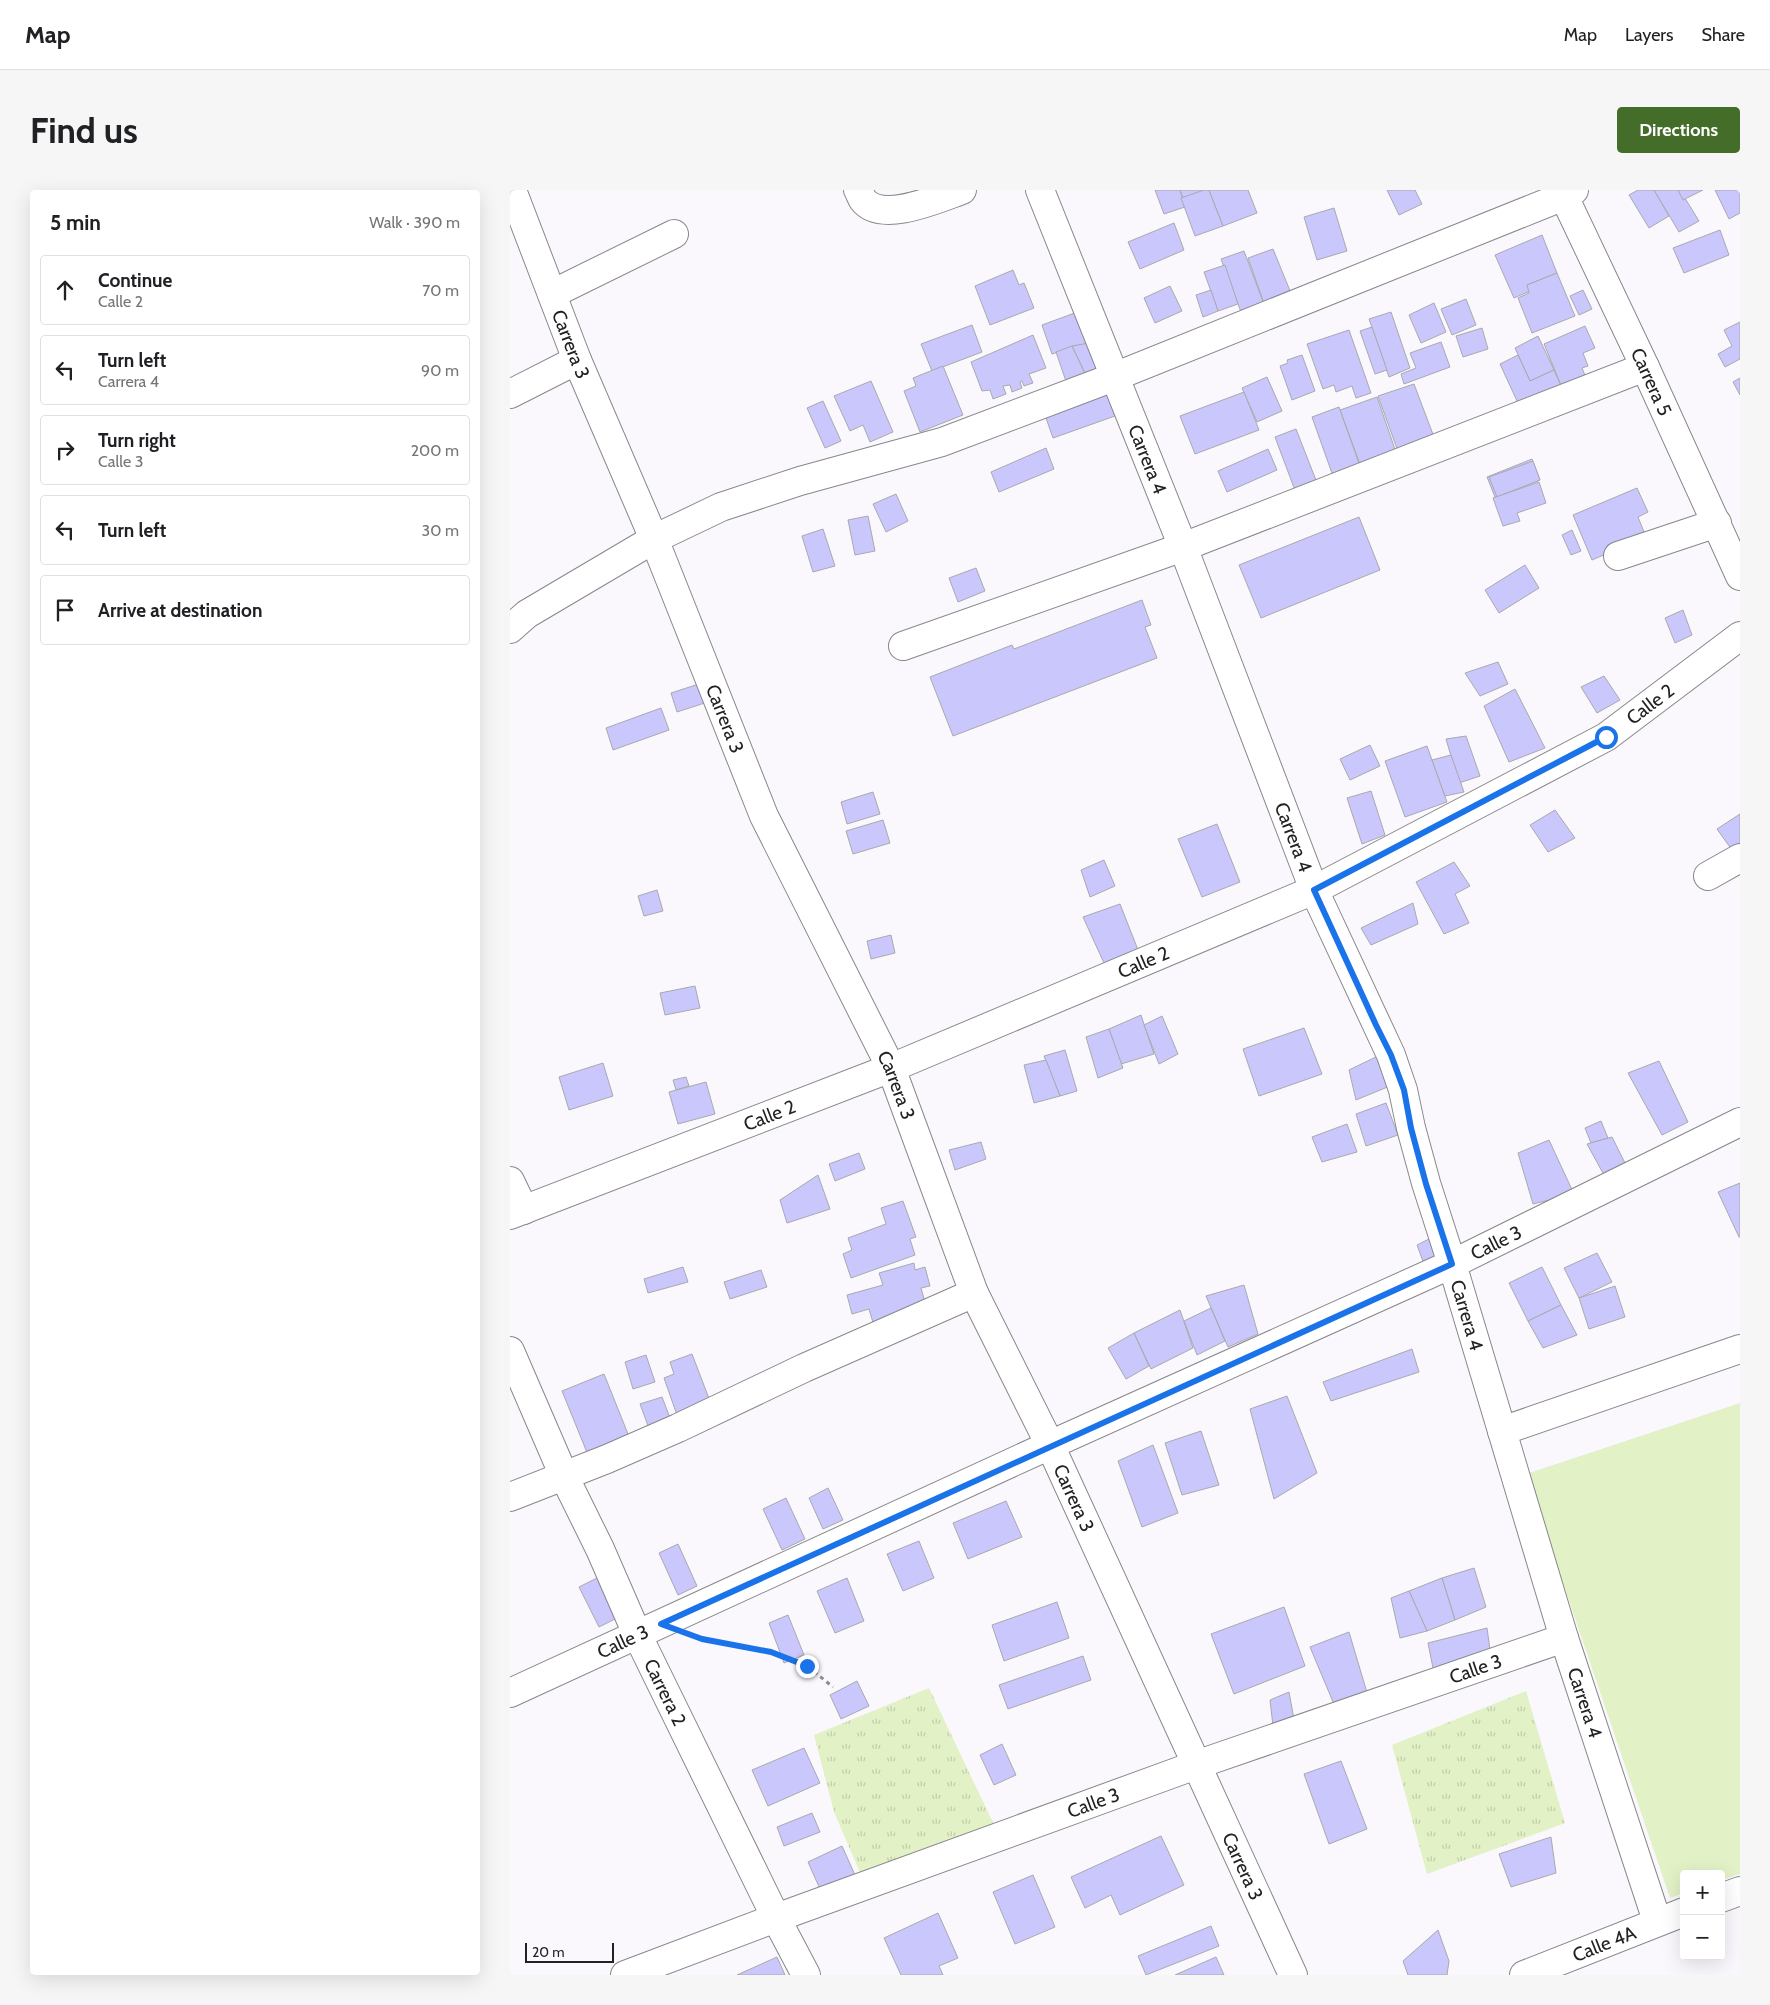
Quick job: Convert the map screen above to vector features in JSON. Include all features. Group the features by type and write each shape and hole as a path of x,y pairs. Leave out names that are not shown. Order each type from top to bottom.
{"street":[{"name":"Carrera 3","path":"512,190 577,360 654,539 764,816 891,1068 977,1297 1050,1445 1293,1975"},
{"path":"858,190 864,202 880,210 902,210 962,190"},
{"name":"Carrera 4","path":"1040,190 1183,547 1314,890 1391,1055 1404,1090 1411,1128 1426,1184 1452,1264 1564,1638 1657,1921"},
{"path":"510,629 527,614 654,539 721,507 800,481 942,442 1114,377 1567,192"},
{"name":"Carrera 5","path":"1567,192 1740,576"},
{"path":"552,294 674,234"},
{"path":"510,394 577,360"},
{"path":"903,646 1183,547 1645,367"},
{"path":"1618,556 1717,523"},
{"name":"Calle 2","path":"517,1212 891,1068 1314,890 1606,737 1740,636"},
{"path":"1708,876 1740,858"},
{"name":"Calle 3","path":"510,1693 1050,1445 1452,1264 1740,1122"},
{"path":"510,1180 517,1212"},
{"path":"510,1497 567,1480 804,1368 977,1297"},
{"path":"1502,1430 1740,1349"},
{"name":"Carrera 2","path":"510,1351 600,1549 649,1629 776,1918 806,1975"},
{"name":"Calle 3","path":"625,1975 1196,1765 1564,1638"},
{"path":"1725,1897 1740,1891"},
{"name":"Calle 4A","path":"1524,1975 1680,1913"}],"path":[{"path":"649,1629 771,1652 807,1666 833,1687"}],"green space":[{"path":"1740,1403 1740,1874 1725,1879 1725,1870 1680,1870 1680,1894 1670,1898 1526,1474"},
{"path":"929,1688 998,1833 868,1891 834,1812 814,1735"},
{"path":"1526,1691 1565,1823 1427,1874 1392,1745"}],"building":[{"path":"1155,190 1180,190 1185,207 1164,214"},
{"path":"1180,190 1209,190 1210,191 1184,201"},
{"path":"1209,190 1223,226 1195,236 1181,198"},
{"path":"1209,190 1248,190 1257,213 1223,226"},
{"path":"1387,190 1415,190 1422,204 1399,215"},
{"path":"1638,190 1654,190 1669,216 1649,228 1629,195"},
{"path":"1654,190 1680,190 1699,221 1679,232"},
{"path":"1678,190 1703,190 1683,200"},
{"path":"1715,190 1740,190 1740,213 1729,219"},
{"path":"1334,208 1347,251 1317,260 1304,217"},
{"path":"1174,223 1184,250 1140,269 1128,242"},
{"path":"1720,230 1729,255 1684,273 1673,248"},
{"path":"1542,235 1557,273 1527,285 1530,291 1514,298 1495,255"},
{"path":"1273,249 1295,303 1267,312 1248,258"},
{"path":"1244,251 1267,312 1244,320 1221,259"},
{"path":"1225,265 1238,304 1218,311 1204,272"},
{"path":"1013,270 1019,285 1024,283 1034,308 990,325 975,286"},
{"path":"1557,273 1575,316 1532,333 1518,298 1529,293 1527,285"},
{"path":"1170,286 1182,311 1155,323 1144,298"},
{"path":"1211,290 1218,311 1203,317 1196,295"},
{"path":"1583,290 1592,309 1579,315 1570,296"},
{"path":"1466,299 1476,325 1452,335 1441,309"},
{"path":"1434,303 1446,332 1421,343 1409,315"},
{"path":"1080,311 1089,343 1052,354 1042,325"},
{"path":"1391,312 1410,368 1389,377 1369,319"},
{"path":"1740,322 1740,359 1725,367 1718,354 1732,346 1724,330"},
{"path":"972,325 982,352 932,371 921,344"},
{"path":"1585,326 1595,348 1583,353 1588,366 1582,368 1589,385 1565,395 1544,344"},
{"path":"1372,327 1387,370 1375,374 1360,331"},
{"path":"1482,328 1488,349 1463,357 1456,336"},
{"path":"1349,330 1371,393 1356,398 1352,386 1336,392 1334,385 1323,389 1307,344"},
{"path":"1033,335 1046,368 1029,374 1033,383 1024,386 1022,381 1020,382 1022,388 1012,392 1010,385 1003,386 1006,394 993,399 990,390 982,391 971,362"},
{"path":"1538,336 1554,370 1530,381 1515,348"},
{"path":"1441,342 1450,367 1404,384 1401,374 1416,368 1410,353"},
{"path":"1089,343 1102,362 1089,382 1072,346"},
{"path":"1072,346 1089,382 1069,390 1056,352"},
{"path":"1302,355 1315,391 1292,400 1280,366 1288,363 1287,360"},
{"path":"1518,355 1530,381 1554,370 1565,395 1523,414 1500,364"},
{"path":"943,366 963,415 920,432 904,391 916,386 913,378"},
{"path":"1267,377 1282,411 1257,422 1242,388"},
{"path":"1740,378 1740,395 1733,382"},
{"path":"871,381 893,432 870,442 863,425 850,431 834,396"},
{"path":"1414,384 1437,445 1400,457 1378,396"},
{"path":"1244,392 1259,430 1195,454 1180,416"},
{"path":"1107,393 1115,416 1053,438 1045,415"},
{"path":"1377,397 1398,458 1362,470 1340,410"},
{"path":"823,401 841,441 825,448 807,408"},
{"path":"1339,407 1361,469 1334,479 1312,417"},
{"path":"1296,429 1321,493 1299,501 1275,437"},
{"path":"1046,448 1054,469 999,492 991,472"},
{"path":"1268,449 1277,470 1227,492 1218,471"},
{"path":"1532,459 1540,480 1495,497 1487,477"},
{"path":"1533,461 1540,480 1497,497 1489,477"},
{"path":"1539,482 1546,503 1517,513 1520,521 1503,526 1493,498"},
{"path":"1637,488 1648,512 1638,517 1646,537 1592,560 1573,515"},
{"path":"896,494 908,521 886,532 873,504"},
{"path":"868,516 875,551 855,555 848,520"},
{"path":"1359,517 1380,570 1261,618 1239,565"},
{"path":"823,529 835,566 813,572 802,536"},
{"path":"1572,530 1581,551 1571,555 1562,535"},
{"path":"1525,565 1539,588 1499,613 1485,590"},
{"path":"976,568 985,591 958,602 949,578"},
{"path":"1142,600 1151,625 1145,627 1157,658 953,736 930,677 1012,645 1014,649"},
{"path":"1683,610 1692,635 1675,643 1665,618"},
{"path":"1498,662 1508,684 1480,696 1465,673"},
{"path":"1604,676 1620,700 1597,713 1581,687"},
{"path":"708,681 714,700 677,712 671,693"},
{"path":"1515,689 1545,748 1509,762 1484,706"},
{"path":"661,708 669,730 613,750 606,728"},
{"path":"1466,736 1480,776 1459,783 1446,739"},
{"path":"1370,745 1380,766 1350,780 1340,759"},
{"path":"1427,746 1447,802 1405,817 1385,761"},
{"path":"1451,755 1464,792 1445,796 1432,760"},
{"path":"1371,791 1385,835 1362,844 1347,798"},
{"path":"873,792 880,814 847,824 841,802"},
{"path":"1555,810 1575,838 1548,852 1530,825"},
{"path":"1740,814 1740,845 1732,850 1717,829"},
{"path":"883,820 890,843 853,854 846,831"},
{"path":"1217,824 1240,882 1202,897 1178,839"},
{"path":"1104,860 1115,886 1090,897 1081,870"},
{"path":"1454,862 1470,886 1455,894 1469,923 1444,934 1416,882"},
{"path":"657,890 663,911 644,916 638,896"},
{"path":"1413,903 1418,924 1371,945 1361,928"},
{"path":"1120,904 1142,960 1109,974 1083,917"},
{"path":"891,935 895,953 871,959 867,941"},
{"path":"695,986 700,1008 665,1015 660,993"},
{"path":"1141,1015 1154,1054 1121,1064 1109,1029"},
{"path":"1162,1016 1178,1054 1159,1064 1144,1025"},
{"path":"1304,1028 1322,1074 1259,1096 1243,1049"},
{"path":"1109,1029 1123,1068 1098,1078 1086,1037"},
{"path":"1065,1050 1077,1091 1060,1096 1044,1056"},
{"path":"1380,1055 1390,1086 1356,1100 1349,1070"},
{"path":"1046,1060 1060,1096 1034,1103 1024,1065"},
{"path":"1659,1061 1688,1122 1662,1135 1628,1073"},
{"path":"603,1063 613,1096 569,1110 559,1077"},
{"path":"686,1077 689,1086 676,1090 673,1080"},
{"path":"706,1082 715,1114 678,1124 669,1092"},
{"path":"1386,1103 1398,1135 1366,1146 1356,1114"},
{"path":"1601,1121 1608,1138 1591,1143 1585,1128"},
{"path":"1347,1124 1357,1152 1322,1162 1312,1137"},
{"path":"1612,1137 1625,1163 1604,1175 1587,1144"},
{"path":"1549,1140 1574,1194 1533,1204 1518,1153"},
{"path":"981,1142 986,1159 955,1170 949,1150"},
{"path":"859,1153 865,1169 835,1181 829,1164"},
{"path":"818,1175 830,1209 787,1223 780,1200"},
{"path":"1740,1183 1740,1237 1739,1237 1718,1192"},
{"path":"903,1201 916,1237 910,1239 915,1255 851,1278 843,1254 852,1250 848,1238 886,1224 881,1208"},
{"path":"1439,1234 1447,1255 1424,1264 1417,1245"},
{"path":"1597,1253 1612,1282 1579,1298 1564,1268"},
{"path":"914,1263 915,1270 925,1267 930,1286 921,1288 927,1309 874,1326 869,1309 852,1314 847,1295 883,1285 879,1273"},
{"path":"683,1267 688,1282 648,1293 644,1279"},
{"path":"1542,1267 1561,1305 1528,1321 1509,1283"},
{"path":"761,1270 767,1287 730,1299 724,1282"},
{"path":"1244,1285 1258,1334 1228,1347 1206,1296"},
{"path":"1615,1286 1625,1317 1589,1329 1579,1298"},
{"path":"1561,1305 1577,1335 1543,1348 1528,1321"},
{"path":"1211,1308 1225,1341 1197,1355 1184,1321"},
{"path":"1180,1310 1193,1348 1151,1369 1134,1333"},
{"path":"1134,1333 1149,1366 1126,1379 1108,1348"},
{"path":"1412,1349 1419,1372 1331,1401 1323,1382"},
{"path":"692,1354 713,1409 677,1415 664,1378 674,1374 670,1362"},
{"path":"646,1355 655,1382 633,1389 625,1362"},
{"path":"604,1374 630,1439 588,1455 562,1391"},
{"path":"1287,1396 1317,1473 1274,1499 1250,1409"},
{"path":"662,1397 672,1423 650,1431 640,1404"},
{"path":"1201,1431 1219,1485 1182,1495 1165,1443"},
{"path":"1153,1445 1178,1513 1142,1527 1118,1461"},
{"path":"828,1488 843,1520 823,1529 809,1498"},
{"path":"786,1498 805,1539 782,1550 763,1509"},
{"path":"1006,1501 1022,1537 968,1559 953,1523"},
{"path":"919,1541 934,1578 903,1591 887,1554"},
{"path":"678,1544 697,1586 678,1595 659,1553"},
{"path":"1474,1568 1486,1607 1455,1620 1442,1578"},
{"path":"601,1576 621,1616 599,1627 579,1587"},
{"path":"847,1578 864,1621 835,1633 817,1591"},
{"path":"1442,1578 1455,1620 1427,1631 1409,1591"},
{"path":"1409,1591 1427,1631 1400,1638 1391,1598"},
{"path":"1057,1602 1069,1638 1004,1661 992,1625"},
{"path":"1284,1607 1305,1666 1234,1694 1211,1634"},
{"path":"788,1615 804,1655 784,1663 769,1623"},
{"path":"1487,1628 1491,1657 1434,1673 1428,1643"},
{"path":"1349,1632 1368,1696 1336,1709 1310,1647"},
{"path":"1083,1656 1091,1680 1008,1709 999,1685"},
{"path":"857,1681 869,1706 841,1719 830,1695"},
{"path":"1289,1692 1294,1719 1273,1726 1270,1700"},
{"path":"1002,1744 1016,1775 994,1785 980,1755"},
{"path":"804,1748 820,1783 768,1806 752,1770"},
{"path":"1341,1761 1367,1829 1329,1844 1304,1774"},
{"path":"812,1813 820,1832 784,1846 777,1827"},
{"path":"1161,1836 1184,1885 1120,1915 1111,1895 1085,1908 1071,1877"},
{"path":"1551,1837 1556,1873 1511,1887 1499,1854"},
{"path":"842,1846 859,1884 824,1898 808,1862"},
{"path":"1033,1875 1055,1927 1015,1944 993,1892"},
{"path":"938,1913 958,1958 939,1966 943,1975 901,1975 884,1938"},
{"path":"1211,1926 1219,1946 1146,1975 1138,1956"},
{"path":"1438,1930 1449,1961 1447,1975 1408,1975 1403,1961"},
{"path":"777,1957 785,1975 737,1975"},
{"path":"1216,1957 1224,1975 1175,1975"}],"route":[{"path":"807,1666 771,1652 702,1639 661,1624 1050,1445 1452,1264 1426,1184 1411,1128 1404,1090 1391,1055 1314,890 1606,737"}]}
